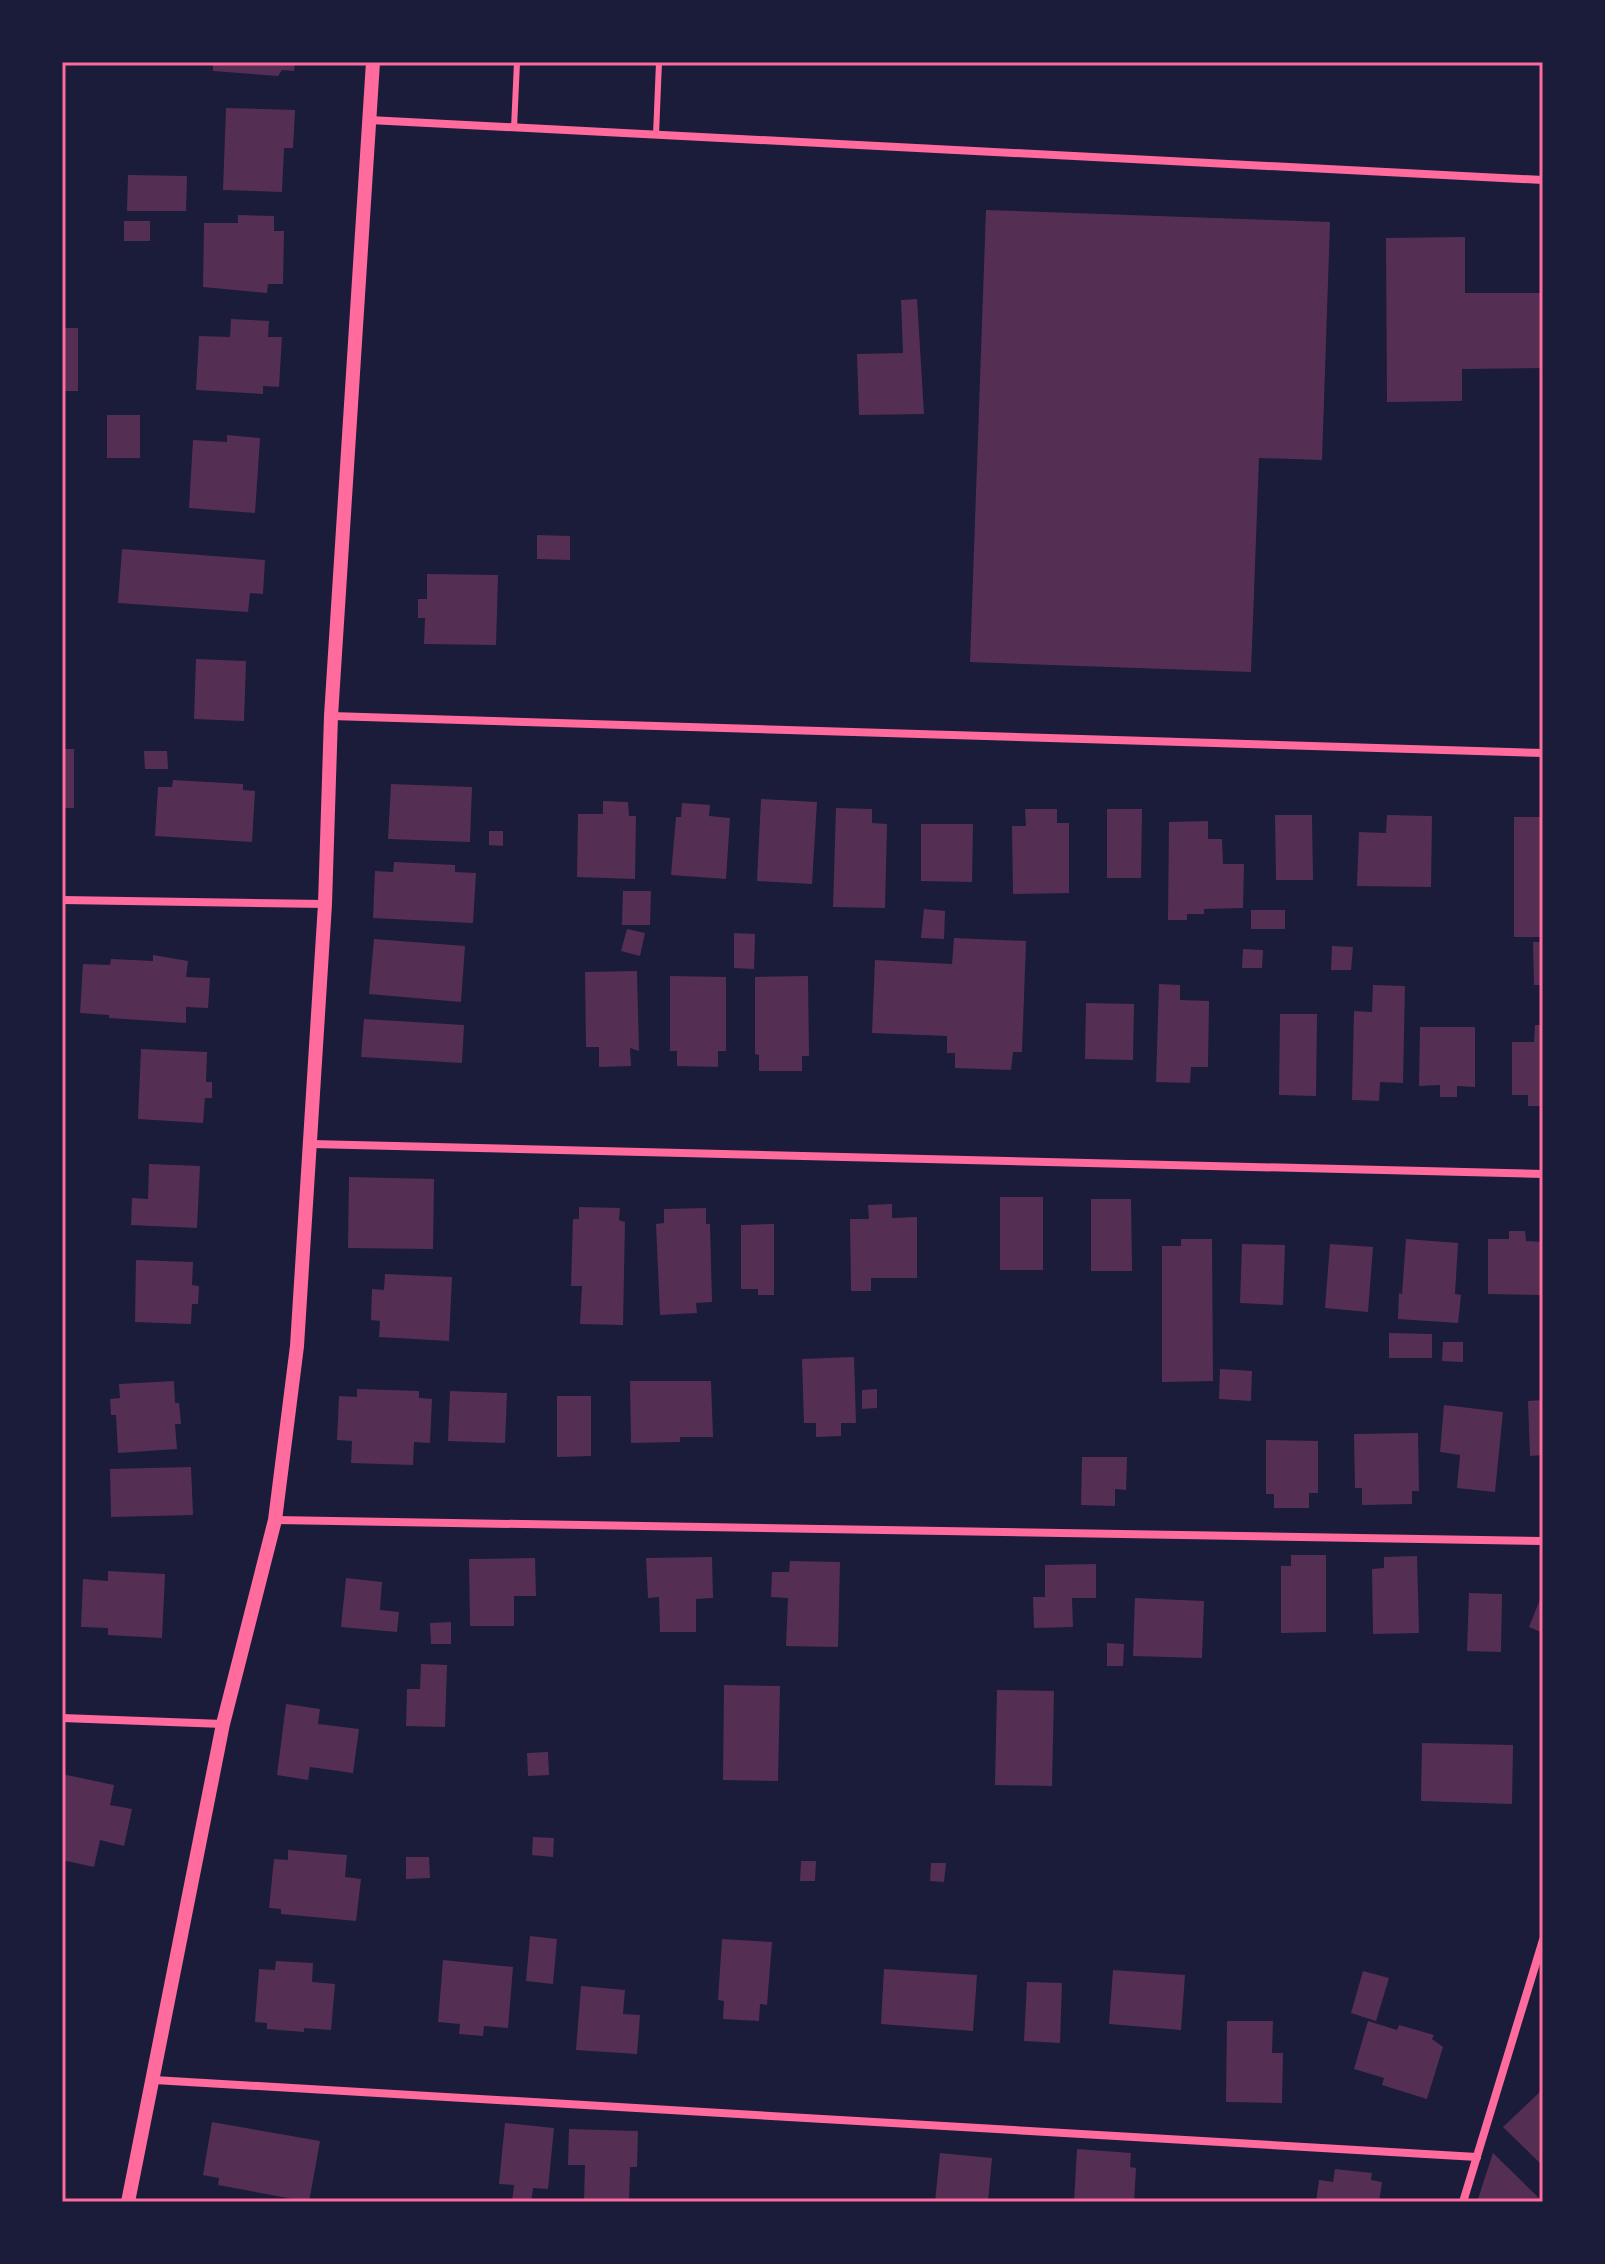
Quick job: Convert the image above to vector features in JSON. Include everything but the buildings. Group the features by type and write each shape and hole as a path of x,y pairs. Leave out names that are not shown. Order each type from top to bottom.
{"street":[{"path":"128,2202 223,1724 275,1520 297,1346 325,904 331,716 373,62"},
{"path":"369,120 1543,180"},
{"path":"331,716 1543,753"},
{"path":"62,900 325,904"},
{"path":"311,1144 1543,1174"},
{"path":"275,1520 1543,1541"},
{"path":"62,1718 223,1724"},
{"path":"1463,2202 1543,1940"},
{"path":"154,2080 1477,2157"}],"lane":[{"path":"514,128 517,62"},
{"path":"656,135 659,62"}]}
